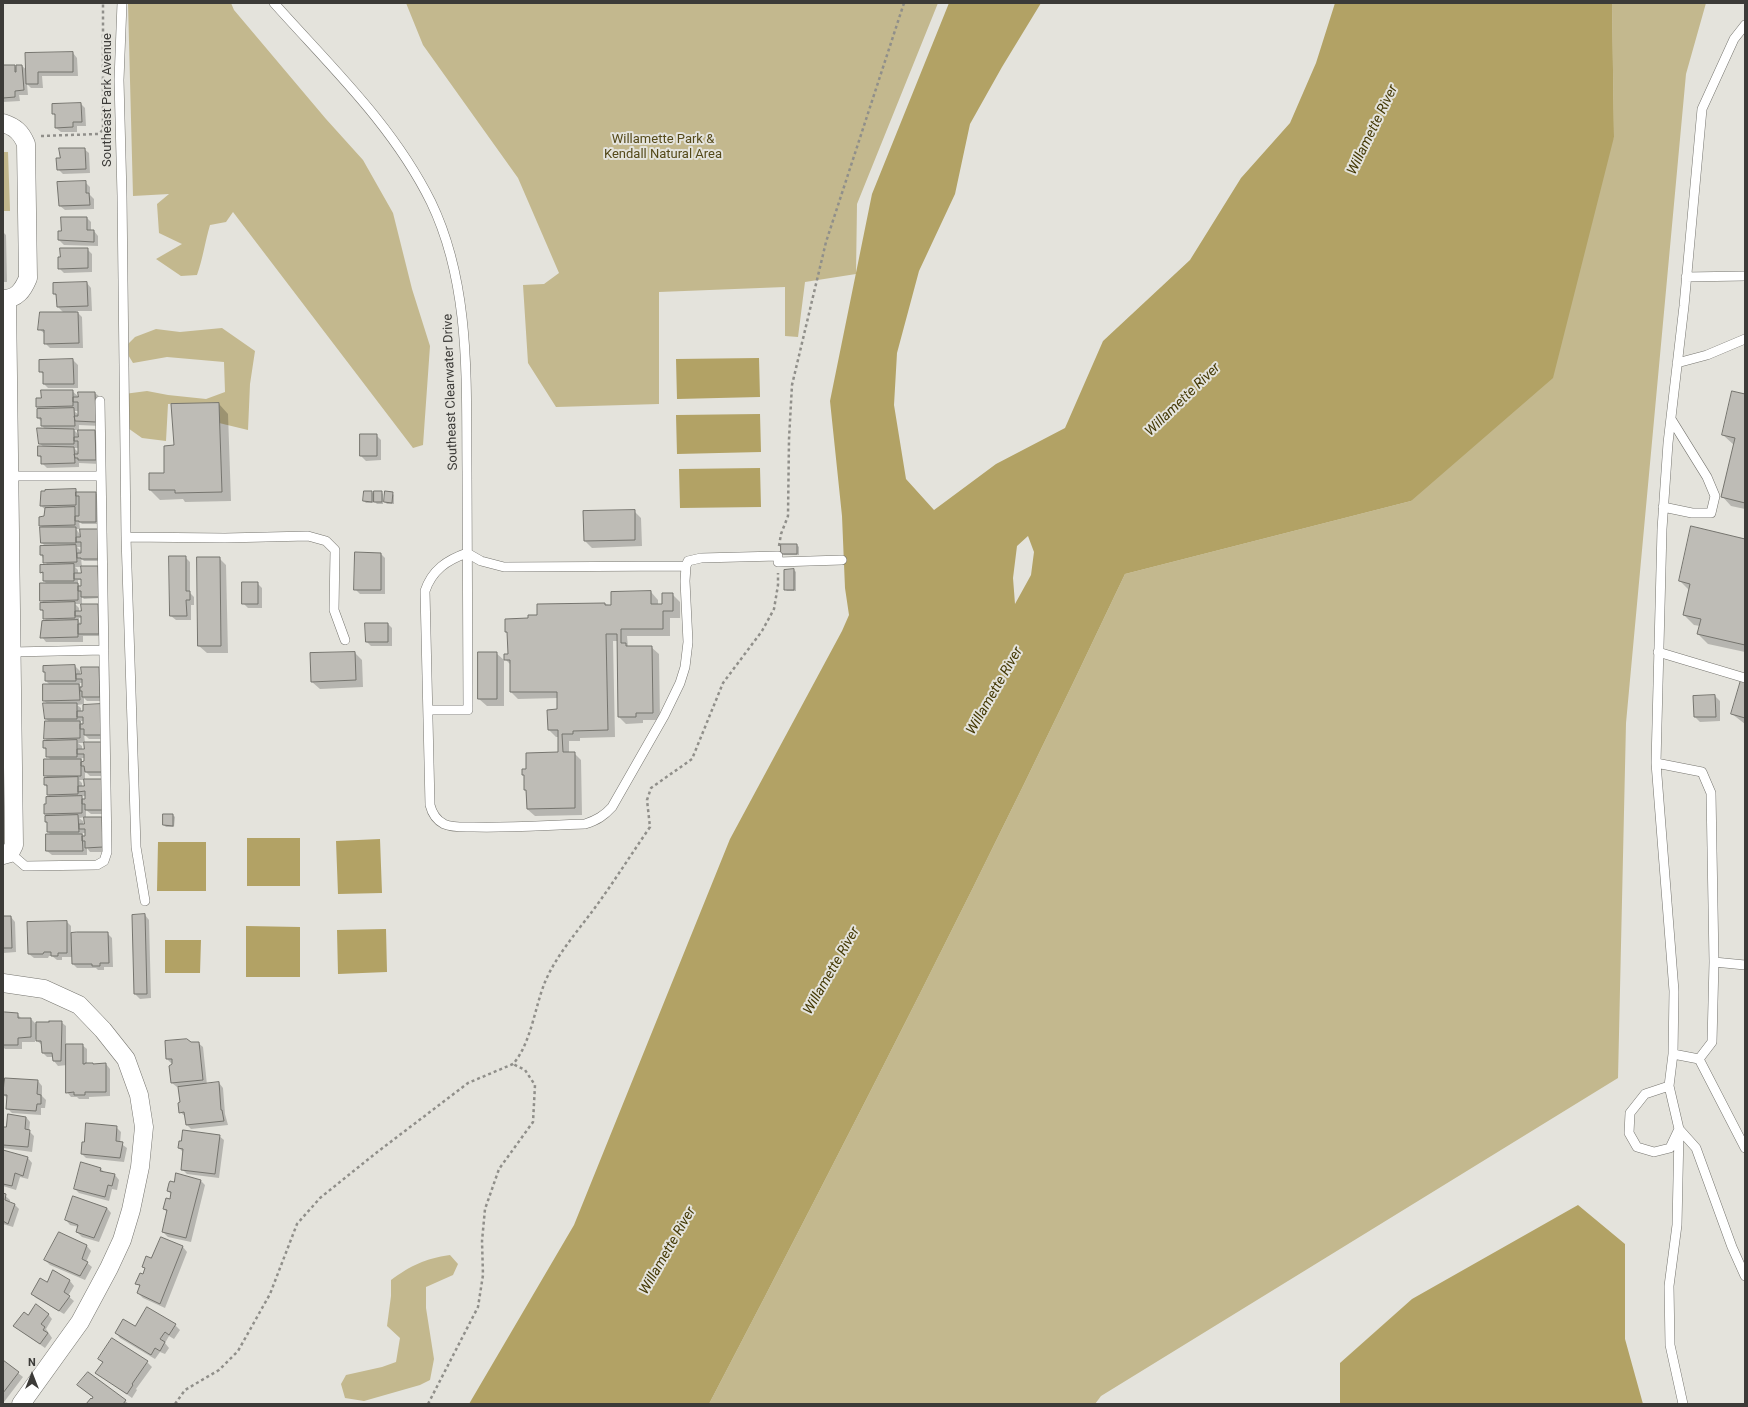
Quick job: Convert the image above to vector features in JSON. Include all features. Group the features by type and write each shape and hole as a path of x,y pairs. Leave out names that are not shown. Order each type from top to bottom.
{"street":[{"path":"3,123 12,126 21,134 26,144 28,278 24,288 16,296 5,299 7,652 14,845 6,854"},
{"path":"3,983 44,989 79,1005 84,1010 103,1030 126,1059 139,1095 144,1127 140,1167 131,1210 122,1240 80,1322 21,1404"}],"lane":[{"name":"Southeast Park Avenue","path":"122,3 119,80 122,196 126,537 136,847 145,901"},
{"name":"Southeast Clearwater Drive","path":"274,3 342,76 376,116 395,142 419,179 431,203 446,239 453,264 460,302 465,352 468,710 428,710"},
{"path":"1683,1404 1670,1345 1669,1294 1677,1225 1680,1149 1678,1129 1669,1086 1673,1054 1674,991 1656,763 1663,506 1702,109 1734,39 1745,25"},
{"path":"1686,277 1745,276"},
{"path":"1677,363 1707,355 1745,339"},
{"path":"6,854 25,866 97,865 104,861 107,852 100,401"},
{"path":"1663,506 1692,514 1712,513 1715,496 1707,477 1671,419"},
{"path":"6,476 101,476"},
{"path":"126,537 224,538 308,536 326,541 335,550 334,610 345,640"},
{"path":"686,566 504,567 480,561 467,553 452,558 434,573 429,580 425,591 430,805 432,812 439,821 453,826 485,827 585,824 598,820 612,807 664,716 680,683 685,667 688,642 686,566 688,561 701,558 842,560"},
{"path":"7,652 104,650"},
{"path":"1658,652 1745,678"},
{"path":"1656,763 1702,772 1711,793 1714,962 1712,1042 1699,1059"},
{"path":"1714,962 1745,965"},
{"path":"1673,1054 1699,1059"},
{"path":"1699,1059 1745,1148"},
{"path":"1669,1086 1645,1094 1630,1113 1629,1133 1638,1147 1654,1152 1670,1148 1678,1129"},
{"path":"1678,1129 1696,1148 1732,1248 1745,1276"}],"path":[{"path":"41,136 98,134 102,130 103,3"},
{"path":"175,1404 185,1390 219,1370 238,1351 270,1294 297,1224 320,1198 468,1083 512,1064 517,1059 532,1026 545,982 572,938 650,827 647,800 651,788 692,759 723,683 762,630 774,609 778,585 778,559 781,534 788,516 789,439 792,385 826,242 904,3"},
{"path":"428,1404 478,1307 483,1274 482,1241 486,1209 499,1168 533,1122 535,1085 525,1070 512,1064"}],"green space":[{"path":"128,3 231,3 234,10 326,119 363,160 393,213 412,289 430,346 423,445 413,448 233,212 226,222 210,225 197,275 181,276 156,259 182,244 159,233 157,204 169,194 133,196"},
{"name":"Willamette Park & Kendall Natural Area","path":"406,3 938,3 857,204 856,274 805,282 798,337 785,336 785,287 659,292 659,404 556,407 528,363 523,285 544,284 559,273 518,178 423,45"},
{"path":"1612,3 1706,3 1686,74 1626,723 1618,1078 1101,1396 1095,1404 709,1404 921,991 1075,679 1125,574 1411,501 1614,137"},
{"path":"3,143 4,152 8,152 10,211 3,211"},
{"path":"222,328 255,351 250,384 248,430 219,423 219,403 168,404 166,441 142,438 125,426 124,394 147,391 206,399 225,392 224,362 167,357 133,363 124,348 135,337 156,329 180,332"},
{"path":"450,1255 458,1264 453,1275 426,1287 426,1308 434,1359 430,1380 420,1385 364,1401 345,1398 341,1384 346,1375 382,1367 396,1362 400,1338 387,1326 391,1296 391,1280 405,1270 419,1263 433,1258"}],"water":[{"name":"Willamette River","path":"949,3 1041,3 1002,67 970,124 955,194 919,271 897,353 894,405 906,479 934,510 996,464 1065,428 1103,341 1190,260 1241,178 1290,123 1316,63 1335,3 1612,3 1614,137 1553,378 1411,501 1125,574 1075,679 921,991 709,1404 469,1404 574,1225 730,839 842,631 849,615 845,588 842,516 830,401 872,194","holes":["1028,536 1034,552 1031,575 1015,604 1013,578 1017,546"]},
{"path":"759,358 760,397 677,399 676,359"},
{"path":"760,414 761,452 677,454 676,415"},
{"path":"760,468 761,507 680,508 679,469"},
{"path":"247,838 300,838 300,886 247,886"},
{"path":"380,839 382,893 338,894 336,841"},
{"path":"158,842 206,842 206,891 157,891"},
{"path":"246,926 300,927 300,977 246,977"},
{"path":"386,929 387,972 338,974 337,930"},
{"path":"165,940 201,940 200,973 165,973"},
{"path":"1578,1205 1625,1244 1625,1339 1643,1404 1340,1404 1340,1363 1412,1299"}],"building":[{"path":"73,52 73,72 38,72 38,84 26,84 25,53"},
{"path":"3,65 15,65 16,72 16,65 22,65 24,90 15,91 15,97 3,98"},
{"path":"81,103 82,122 73,122 73,127 55,128 55,114 52,114 52,104"},
{"path":"59,148 85,148 86,169 57,170 56,158 60,158"},
{"path":"86,181 86,193 89,193 90,205 59,206 57,182"},
{"path":"61,217 87,217 87,230 94,230 94,242 58,240 58,231 61,231"},
{"path":"60,248 88,248 88,268 58,269"},
{"path":"87,282 88,306 57,307 56,294 53,294 53,283"},
{"path":"40,312 78,312 79,343 44,344 44,330 38,330"},
{"path":"73,359 74,384 43,384 43,372 39,372 39,360"},
{"path":"41,390 73,390 73,406 36,407 36,398 41,398"},
{"path":"1732,391 1745,394 1745,503 1721,497 1735,438 1722,435"},
{"path":"78,392 95,392 96,422 75,421 74,416 78,416 78,402 73,402 73,397 78,397"},
{"path":"219,403 222,492 175,493 175,490 149,490 149,473 164,473 164,446 174,445 171,404"},
{"path":"74,408 75,426 41,426 41,418 37,418 37,409"},
{"path":"37,428 74,429 74,444 39,444"},
{"path":"78,430 95,430 96,460 78,460 78,458 75,458 74,454 78,454 78,441 74,441 74,437 78,437"},
{"path":"360,434 377,434 377,456 360,456"},
{"path":"38,446 74,447 75,463 41,464 41,456 38,456"},
{"path":"76,489 76,505 40,506 41,491"},
{"path":"364,491 372,491 372,502 363,501"},
{"path":"374,491 382,491 382,502 374,502"},
{"path":"385,491 393,492 392,503 384,502"},
{"path":"76,492 96,492 96,522 75,521 75,516 79,516 79,496 76,496"},
{"path":"75,507 75,525 39,526 39,517 44,516 45,508"},
{"path":"635,510 635,540 584,541 583,511"},
{"path":"1691,526 1745,539 1745,645 1697,634 1701,619 1683,615 1690,584 1679,581"},
{"path":"40,527 76,527 76,543 41,543"},
{"path":"80,529 98,529 98,559 77,558 77,553 81,553 81,542 76,542 76,537 80,537"},
{"path":"781,544 797,544 797,554 781,554"},
{"path":"76,545 77,562 43,563 43,555 40,555 40,546"},
{"path":"355,552 381,553 381,590 354,590"},
{"path":"169,556 186,556 186,591 190,591 190,600 186,600 187,616 170,616"},
{"path":"197,557 220,557 221,646 198,646"},
{"path":"74,564 74,581 43,581 43,572 40,573 40,565"},
{"path":"81,566 98,566 99,597 81,597 81,591 78,591 78,586 81,586 81,579 74,579 74,573 81,573"},
{"path":"794,569 794,590 784,590 784,570"},
{"path":"242,582 258,582 258,604 242,604"},
{"path":"40,583 78,583 78,600 40,601"},
{"path":"651,591 651,604 662,604 662,593 673,593 673,611 663,611 663,629 621,629 621,643 626,643 626,646 652,646 653,713 636,713 636,717 618,717 617,634 606,634 608,730 573,731 573,734 562,734 563,752 575,752 575,808 527,809 526,790 524,790 524,775 522,775 522,769 526,769 526,753 558,752 558,730 548,730 547,710 557,709 557,692 510,692 510,660 504,660 504,654 508,654 505,619 528,618 528,615 537,615 537,604 605,603 605,605 611,605 611,592"},
{"path":"75,602 75,618 43,619 43,610 40,610 40,603"},
{"path":"81,604 98,604 99,634 78,634 78,624 81,624 81,616 75,616 75,611 81,611"},
{"path":"78,620 78,637 40,638 42,621"},
{"path":"365,623 388,623 388,642 366,642"},
{"path":"355,652 356,680 311,682 310,653"},
{"path":"478,652 497,652 497,699 478,699"},
{"path":"75,665 76,681 45,681 43,666"},
{"path":"81,667 99,667 100,697 82,697 80,687 82,687 82,679 76,679 76,674 81,674"},
{"path":"1741,680 1745,682 1745,718 1731,714"},
{"path":"43,684 79,684 80,700 43,701"},
{"path":"1715,695 1716,717 1694,717 1693,696"},
{"path":"43,703 77,703 77,719 45,719"},
{"path":"101,704 102,735 84,735 84,729 80,729 80,724 83,724 83,717 77,717 77,711 83,711 83,705"},
{"path":"45,721 80,721 80,738 44,739"},
{"path":"77,740 77,757 46,757 46,748 43,748 43,741"},
{"path":"84,742 102,742 102,772 85,772 84,766 81,766 81,762 84,761 84,754 77,754 77,749 84,749"},
{"path":"44,759 81,759 81,776 44,776"},
{"path":"78,777 78,794 47,795 47,785 44,785 44,778"},
{"path":"84,779 102,779 103,810 85,810 85,804 82,804 82,799 85,799 85,791 78,792 78,786 84,786"},
{"path":"82,796 82,813 44,814 46,797"},
{"path":"163,814 173,814 173,826 163,825"},
{"path":"78,815 79,832 47,832 47,822 45,822 45,816"},
{"path":"84,817 102,817 103,847 85,848 85,841 82,841 82,836 85,836 85,829 79,829 79,824 84,824"},
{"path":"46,834 82,834 83,851 46,851"},
{"path":"145,914 147,994 134,994 132,915"},
{"path":"3,916 11,916 12,948 3,948"},
{"path":"67,921 67,953 58,953 58,956 51,956 51,952 44,952 43,954 28,954 27,922"},
{"path":"108,932 109,963 100,963 100,966 92,966 92,964 72,964 71,933"},
{"path":"3,1013 18,1013 18,1018 31,1018 31,1037 18,1038 18,1045 3,1045"},
{"path":"62,1021 61,1061 53,1061 52,1053 42,1053 41,1041 36,1041 36,1022"},
{"path":"187,1039 191,1042 199,1042 203,1080 171,1083 169,1066 172,1064 172,1059 166,1059 165,1041"},
{"path":"66,1044 83,1044 83,1064 106,1063 106,1092 85,1092 85,1095 74,1095 74,1092 66,1093"},
{"path":"5,1078 38,1080 37,1094 41,1095 41,1104 37,1104 36,1111 6,1109 7,1095 3,1095"},
{"path":"219,1082 221,1110 224,1121 186,1125 184,1112 179,1113 178,1103 180,1102 178,1087"},
{"path":"8,1114 26,1117 25,1129 30,1130 28,1147 3,1145 3,1127 6,1127"},
{"path":"86,1123 117,1126 116,1141 123,1142 120,1158 81,1154"},
{"path":"183,1130 220,1135 215,1174 181,1170 183,1149 178,1148"},
{"path":"3,1150 28,1157 23,1176 15,1173 12,1186 3,1184"},
{"path":"81,1162 101,1168 100,1171 115,1174 112,1186 108,1185 105,1197 74,1189"},
{"path":"176,1173 201,1180 186,1238 162,1232 167,1210 163,1209 166,1198 170,1199 171,1192 167,1191 170,1181 174,1182"},
{"path":"3,1193 6,1194 5,1200 15,1204 8,1224 3,1221"},
{"path":"73,1196 107,1208 94,1238 76,1232 78,1225 65,1220"},
{"path":"59,1232 87,1245 82,1259 88,1262 80,1276 44,1260"},
{"path":"161,1237 183,1246 160,1304 137,1293 140,1285 135,1284 140,1273 143,1274 145,1268 142,1267 146,1256 151,1258"},
{"path":"53,1270 70,1280 64,1292 70,1296 59,1311 31,1294 40,1278 47,1282"},
{"path":"36,1304 49,1314 41,1324 45,1327 43,1330 48,1333 40,1344 13,1326 24,1312 28,1315"},
{"path":"147,1307 176,1324 169,1335 165,1332 160,1339 165,1342 160,1351 155,1348 151,1355 115,1333 123,1319 135,1326"},
{"path":"112,1338 148,1361 127,1394 95,1373 103,1362 98,1359"},
{"path":"3,1360 19,1372 3,1393"},
{"path":"88,1372 126,1400 123,1404 86,1404 93,1397 77,1385"}]}
